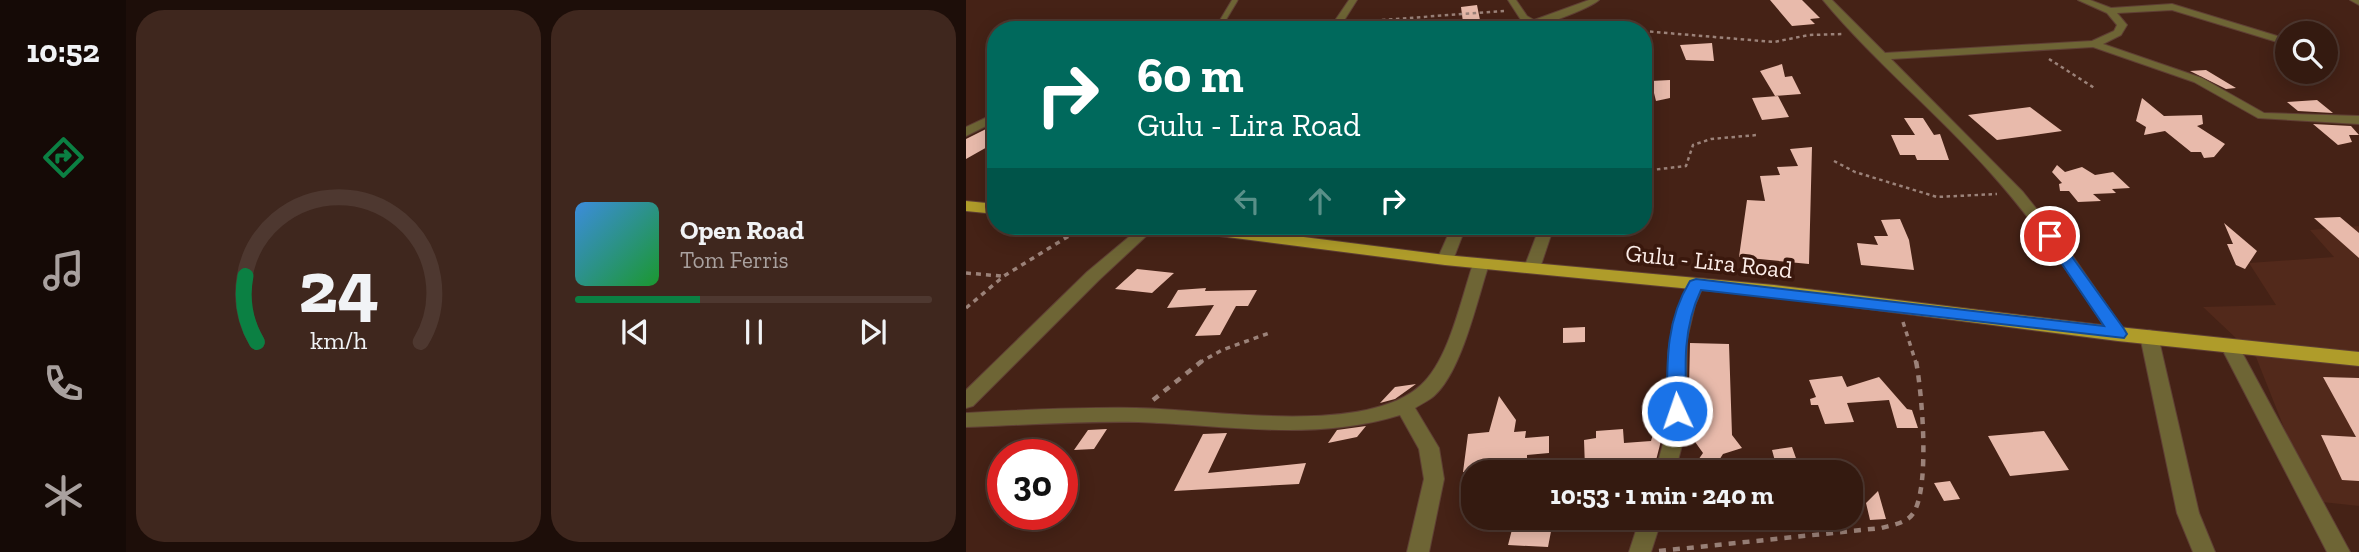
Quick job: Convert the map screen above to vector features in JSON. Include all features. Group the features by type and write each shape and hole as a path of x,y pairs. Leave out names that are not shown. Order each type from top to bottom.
{"main road":[{"path":"966,206 987,208"},
{"name":"Gulu - Lira Road","path":"1250,235 1445,260 1696,284 2118,334 2359,359"}],"street":[{"path":"1340,21 1353,0"},
{"path":"1512,0 1525,21"},
{"path":"1548,21 1574,13 1595,0"},
{"path":"1827,0 1943,113 2020,197 2065,256 2118,334"},
{"path":"2082,0 2110,11 2120,21 2121,28 2118,33 2094,44"},
{"path":"2110,11 2172,7 2275,38"},
{"path":"1882,55 2094,44 2198,80 2262,116 2359,120"},
{"path":"966,132 987,121"},
{"path":"966,401 1140,235"},
{"path":"1445,260 1455,235"},
{"path":"1532,268 1544,235"},
{"path":"966,420 1135,415 1189,416 1277,425 1378,415 1405,408 1428,390 1443,371 1481,264"},
{"path":"1668,460 1677,422 1675,346 1685,307 1696,284"},
{"path":"2149,336 2188,513 2204,552"},
{"path":"2229,345 2339,552"},
{"path":"1405,408 1429,448 1434,479 1418,552"},
{"path":"1640,552 1647,530"}],"lane":[{"path":"1222,21 1235,0"}],"path":[{"path":"1397,21 1520,9"},
{"path":"1652,32 1774,42 1809,34 1861,35"},
{"path":"2033,48 2096,89"},
{"path":"1652,170 1686,166 1693,145 1711,139 1757,135"},
{"path":"1834,161 1865,176 1937,197 1989,194 2020,197"},
{"path":"966,307 1004,276 1070,235"},
{"path":"966,274 1004,276"},
{"path":"1650,552 1881,528 1904,522 1916,511 1921,489 1922,439 1915,359 1899,307"},
{"path":"1135,415 1192,367 1222,351 1272,331"}],"shaded area":[{"path":"2359,226 2359,506 2313,501 2256,357 2203,307 2276,305 2249,263 2334,257 2310,230"}],"building":[{"path":"1770,0 1802,0 1820,18 1810,19 1815,24 1792,26"},
{"path":"1477,5 1480,21 1463,21 1461,7"},
{"path":"1712,43 1714,61 1686,60 1680,45"},
{"path":"1782,64 1785,77 1792,76 1801,94 1775,96 1760,71"},
{"path":"2206,70 2236,88 2226,89 2190,71"},
{"path":"1670,80 1670,98 1656,101 1652,81"},
{"path":"1778,96 1789,117 1762,120 1752,98"},
{"path":"2142,98 2164,116 2202,115 2203,124 2197,126 2225,144 2214,157 2204,158 2201,152 2191,152 2165,131 2144,135 2146,127 2136,121"},
{"path":"2317,100 2333,113 2298,111 2287,102"},
{"path":"2030,107 2062,131 1997,140 1968,115"},
{"path":"1904,118 1923,118 1934,135 1940,134 1949,160 1917,160 1915,155 1900,155 1891,135 1915,135"},
{"path":"2313,124 2351,126 2359,135 2349,135 2352,142 2338,145"},
{"path":"987,128 987,147 966,159 966,139"},
{"path":"1812,147 1809,264 1739,257 1747,200 1765,201 1760,176 1780,175 1777,167 1798,166 1790,149"},
{"path":"2057,165 2065,172 2082,167 2095,175 2113,172 2130,188 2112,189 2116,193 2093,194 2101,201 2078,202 2069,191 2060,191 2059,184 2062,183 2052,172"},
{"path":"2340,217 2359,233 2359,258 2314,218"},
{"path":"1900,219 1909,240 1914,270 1861,265 1857,243 1878,245 1874,236 1888,236 1881,220"},
{"path":"2224,223 2257,251 2245,269 2236,265 2227,244 2233,244"},
{"path":"1137,269 1174,273 1152,293 1115,289"},
{"path":"1206,288 1205,291 1257,290 1248,306 1236,306 1220,335 1195,336 1214,305 1167,308 1178,290"},
{"path":"1585,327 1585,342 1563,343 1563,328"},
{"path":"1690,343 1729,344 1732,435 1742,448 1723,454 1719,460 1698,460 1703,453 1688,432"},
{"path":"1842,376 1847,387 1879,377 1907,409 1912,410 1918,428 1897,428 1889,400 1847,403 1854,422 1825,424 1818,405 1811,405 1810,399 1816,397 1809,380"},
{"path":"2323,377 2359,378 2359,481 2342,480 2321,435 2356,437"},
{"path":"1416,384 1395,399 1380,403 1395,387"},
{"path":"1499,396 1516,420 1514,432 1526,431 1525,438 1549,436 1549,453 1527,455 1527,460 1465,460 1468,434 1489,432"},
{"path":"1366,426 1357,437 1328,443 1337,430"},
{"path":"1107,429 1094,449 1078,450 1078,444 1088,430"},
{"path":"1623,429 1624,443 1651,441 1654,431 1663,433 1656,460 1585,460 1584,440 1596,438 1596,431"},
{"path":"2044,431 2069,470 2010,476 1988,436"},
{"path":"1227,433 1208,473 1306,463 1299,484 1174,491 1203,434"},
{"path":"1792,447 1797,460 1775,460 1772,450"},
{"path":"1950,481 1960,499 1944,501 1934,483"},
{"path":"1878,491 1886,519 1870,520 1866,503"},
{"path":"1512,530 1551,530 1548,547 1508,545"}],"route":[{"path":"1677,411 1675,346 1685,307 1696,284 1774,291 2118,334 2050,236"}]}
